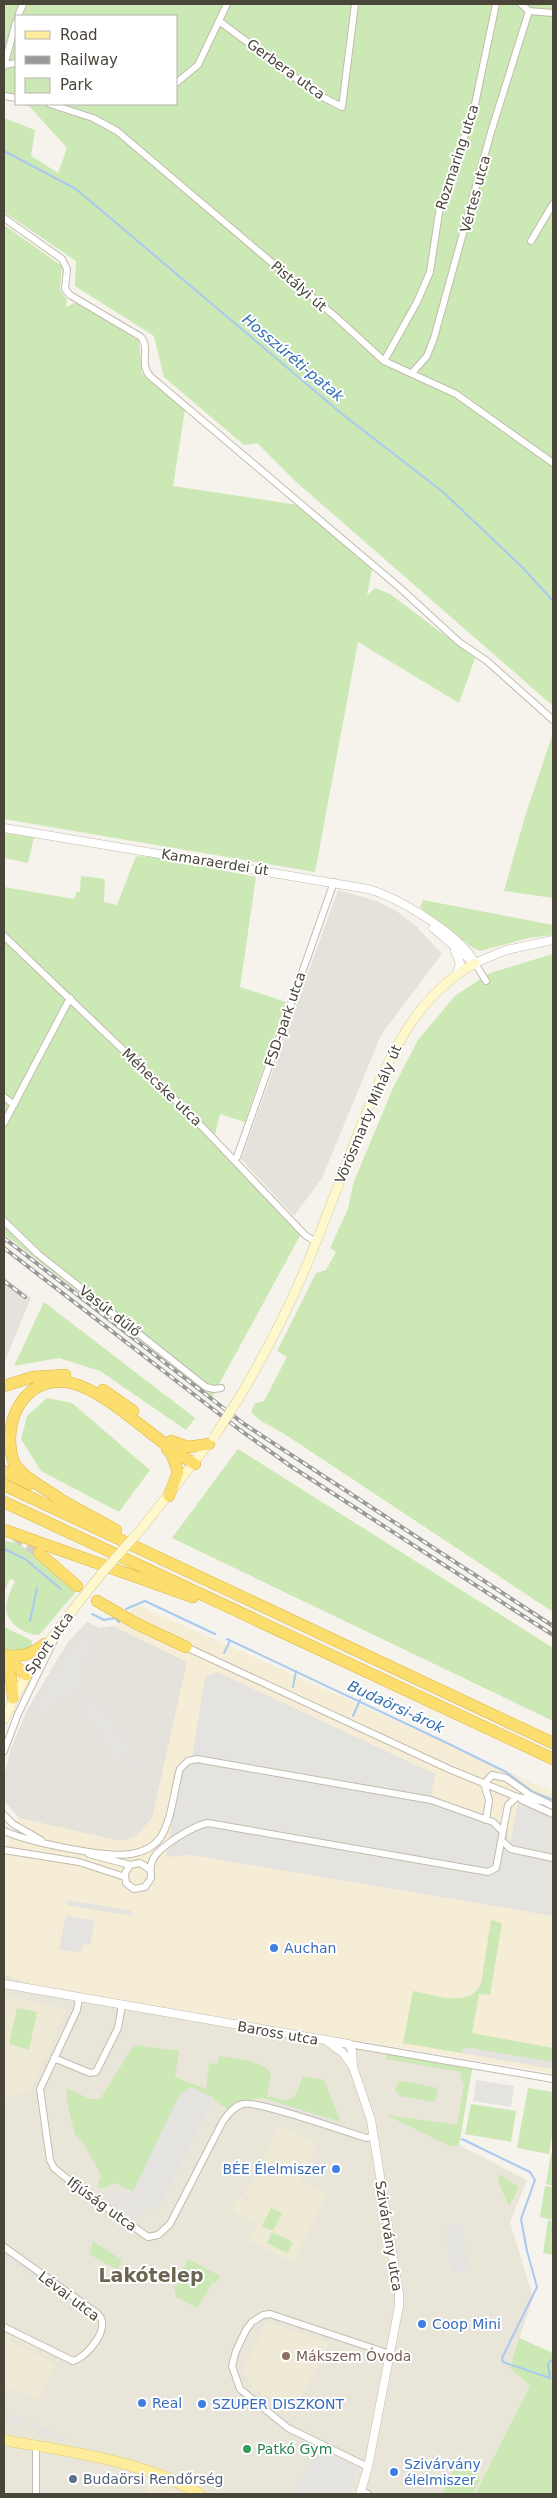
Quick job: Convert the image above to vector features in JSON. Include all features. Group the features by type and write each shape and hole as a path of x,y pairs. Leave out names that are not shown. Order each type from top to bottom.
{"highway":[{"path":"4,1386 43,1375 58,1374 76,1377 116,1398 166,1442 178,1472 169,1496"},
{"path":"59,1498 23,1473 15,1464 8,1450 6,1430 9,1415 22,1395 34,1387 53,1382 83,1387 104,1399 195,1464"},
{"path":"166,1442 188,1447 211,1441"},
{"path":"4,1471 59,1498 128,1536 139,1548"},
{"path":"4,1485 553,1743"},
{"path":"4,1502 247,1614 553,1759"},
{"path":"4,1530 41,1549 77,1586"},
{"path":"4,1538 247,1614"},
{"path":"97,1601 137,1624 186,1647"},
{"path":"4,1656 27,1655 45,1644"},
{"path":"4,1656 26,1675"},
{"path":"4,1666 26,1675"},
{"path":"4,1666 10,1678 13,1698"}],"main road":[{"name":"Vörösmarty Mihály út","path":"239,1398 278,1328 316,1242 394,1048 421,1008 457,973 475,962"},
{"name":"Sport utca","path":"4,1719 13,1698 45,1644 102,1573 195,1464 239,1398"},
{"path":"4,2440 112,2460 161,2476 200,2494"}],"street":[{"path":"178,81 198,65 227,4"},
{"name":"Gerbera utca","path":"219,21 316,94 342,107 355,4"},
{"name":"Rozmaring utca","path":"384,361 430,272 440,206 474,109 496,4"},
{"path":"526,6 553,13"},
{"name":"Vértes utca","path":"412,373 426,356 434,338 526,6"},
{"path":"4,66 15,26"},
{"name":"Pistályi út","path":"53,105 86,115 117,131 337,318 384,361 456,394 553,462"},
{"path":"531,242 553,204"},
{"path":"4,218 65,262 67,269 65,287 70,295 141,337 145,343 145,368 151,377 400,588 459,642 488,661 553,720"},
{"name":"Kamaraerdei út","path":"4,828 334,882 383,894 420,915 469,951 475,962"},
{"name":"FSD-park utca","path":"237,1157 334,882"},
{"name":"Kamaraerdei út","path":"420,915 451,945 475,962"},
{"name":"Méhecske utca","path":"4,936 189,1113 304,1235 316,1242"},
{"path":"486,981 475,962 506,950 553,940"},
{"name":"Kamaraerdei út","path":"451,945 459,958 457,973"},
{"path":"4,1124 70,998"},
{"path":"4,1097 14,1105"},
{"name":"Vasút dűlő","path":"4,1221 38,1254 206,1387 221,1388"},
{"path":"4,1751 18,1714 56,1638 58,1627"},
{"path":"186,1647 418,1756 553,1814"},
{"path":"72,1848 128,1854 150,1848 159,1840 165,1829 180,1769 188,1762 198,1759 422,1798 497,1824 502,1831"},
{"path":"484,1784 492,1775 501,1775 541,1801 553,1806"},
{"path":"484,1784 489,1807 486,1820"},
{"path":"517,1797 541,1801"},
{"path":"4,1850 79,1862 125,1877 131,1887 141,1889 150,1881 149,1869 158,1852 196,1826 208,1823 488,1872 496,1868 508,1805 517,1797"},
{"path":"473,1815 481,1813 489,1807"},
{"path":"4,1816 47,1843"},
{"path":"4,1831 27,1839 72,1848 130,1865 140,1863 149,1869"},
{"path":"502,1841 511,1850 553,1858"},
{"path":"499,1857 511,1850"},
{"path":"125,1877 130,1865"},
{"name":"Baross utca","path":"4,1984 327,2042 553,2078"},
{"name":"Ifjúság utca","path":"79,1998 77,2010 40,2092 52,2166 70,2181 148,2236 158,2235 170,2224 223,2121 234,2109 244,2104 264,2107 366,2138 373,2137"},
{"path":"54,2058 90,2073 96,2072 118,2028 122,2005"},
{"name":"Szivárvány utca","path":"327,2042 343,2052 353,2066 368,2108 399,2294 399,2306 363,2493"},
{"name":"Szivárvány utca","path":"349,2044 352,2050 353,2066"},
{"name":"Lévai utca","path":"4,2247 98,2314 103,2321 103,2326 100,2335 80,2358 73,2361 4,2327"},
{"path":"368,2467 316,2442 274,2418 240,2389 232,2366 236,2351 246,2330 257,2318 270,2314 390,2354"},
{"path":"36,2446 36,2494"}],"shaded area":[{"path":"338,890 377,901 395,910 415,925 442,954 381,1035 322,1178 294,1216 241,1159"},
{"path":"4,1277 31,1298 4,1363"},
{"path":"138,1605 553,1792 553,2073 361,2041 328,2040 74,1994 27,1983 4,1974 4,1851 19,1818 120,1841 187,1662 113,1626"},
{"path":"87,1622 100,1628 113,1626 187,1662 152,1818 135,1837 120,1841 19,1818 4,1801 4,1779 10,1751 27,1710 68,1642"},
{"path":"87,1632 92,1633 78,1690 36,1717 32,1712 72,1647"},
{"path":"217,1672 435,1774 431,1796 506,1825 510,1843 518,1802 553,1815 553,1916 191,1855 166,1857 183,1760 192,1757 205,1677"},
{"path":"89,1688 141,1769 137,1772 127,1756 117,1762 83,1709 92,1703 85,1691"},
{"path":"68,1900 132,1911 131,1916 67,1905"},
{"path":"66,1915 95,1921 90,1945 83,1944 80,1953 59,1949"},
{"path":"4,1974 27,1983 74,1994 473,2061 459,2145 527,2180 510,2222 533,2297 510,2368 530,2386 475,2494 4,2494"},
{"path":"4,1995 67,2010 31,2088 4,2101"},
{"path":"470,2048 553,2062 553,2069 462,2053 463,2049"},
{"path":"476,2080 514,2086 511,2107 473,2101"},
{"path":"191,2087 214,2098 157,2212 146,2207 137,2221 104,2198 108,2193 118,2191 131,2197 179,2096"},
{"path":"266,2099 329,2119 327,2126 264,2107"},
{"path":"279,2125 317,2144 300,2180 327,2194 294,2262 249,2241 258,2223 232,2211 239,2197 249,2201 250,2199 245,2196"},
{"path":"461,2223 469,2270 452,2273 444,2226"},
{"path":"4,2247 84,2305 80,2311 4,2256"},
{"name":"Mákszem Óvoda","path":"267,2322 329,2343 295,2410 255,2390 242,2370"},
{"path":"4,2334 11,2337 9,2341 56,2364 38,2399 12,2389 4,2390"},
{"path":"4,2414 26,2418 24,2427 4,2423"},
{"path":"33,2420 39,2426 66,2436 64,2442 29,2428"},
{"path":"316,2448 358,2468 346,2494 294,2494"},
{"path":"143,2477 176,2491 183,2494 150,2494"}],"green space":[{"path":"4,4 553,4 553,706 294,480 257,443 244,445 164,377 154,336 75,286 76,261 4,212 4,118 35,130 31,156 58,173 67,148 29,106 26,105 178,105 178,15 15,15 15,102 4,98"},
{"path":"4,225 62,266 60,290 67,300 66,307 77,302 139,341 142,373 185,410 173,486 298,505 372,569 367,596 375,588 390,594 475,658 459,703 358,642 315,872 4,819"},
{"path":"552,736 553,898 504,891 526,813"},
{"path":"4,833 34,837 28,863 4,858"},
{"path":"136,856 164,858 256,877 240,987 286,1002 245,1122 220,1114 215,1135 103,1026 101,1034 196,1126 301,1234 212,1397 4,1234 4,887 74,899 77,892 80,892 81,876 105,879 104,902 117,905"},
{"path":"423,900 553,925 553,935 529,938 480,951 473,948 425,912 420,907"},
{"path":"553,954 553,1612 283,1433 261,1421 251,1412 255,1403 264,1401 287,1357 277,1351 316,1273 326,1270 336,1252 330,1248 348,1209 353,1184 393,1088 418,1040 455,996 490,973"},
{"path":"44,1302 195,1418 186,1430 100,1371 59,1358 14,1366"},
{"path":"47,1398 72,1403 150,1470 119,1512 41,1471 21,1439 27,1416"},
{"path":"238,1449 553,1648 553,1721 172,1538"},
{"path":"4,1541 18,1543 76,1592 39,1635 20,1629 9,1619 7,1614 7,1602 15,1581 10,1579 4,1592"},
{"path":"4,1627 31,1640 33,1646 26,1651 4,1649"},
{"path":"491,1920 502,1923 490,1995 479,1994 472,2033 553,2048 553,2062 470,2048 463,2049 462,2053 403,2043 413,1991 451,1998 460,1998 476,1992 481,1984"},
{"path":"17,2008 37,2012 29,2050 9,2044"},
{"path":"134,2045 179,2051 175,2077 206,2089 209,2063 217,2064 219,2056 260,2064 271,2072 267,2097 283,2100 292,2098 297,2092 302,2076 324,2080 341,2122 262,2098 238,2101 228,2109 191,2087 179,2096 133,2192 115,2183 104,2188 97,2187 101,2175 84,2144 75,2135 67,2102 67,2088 90,2099 100,2099"},
{"path":"387,2052 472,2069 459,2145 450,2146 386,2115 457,2125 464,2084 460,2077 461,2072 386,2059"},
{"path":"402,2081 438,2088 435,2102 400,2096 395,2090 398,2083"},
{"path":"528,2088 553,2092 553,2129 549,2154 517,2148"},
{"path":"471,2104 516,2111 511,2142 465,2134"},
{"path":"551,2153 553,2153 553,2186 546,2184"},
{"path":"500,2174 519,2187 509,2206 498,2181"},
{"path":"545,2186 553,2187 553,2220 540,2217"},
{"path":"271,2208 282,2213 273,2231 262,2226"},
{"path":"548,2220 553,2221 553,2255 543,2253"},
{"path":"272,2232 293,2242 287,2253 267,2243"},
{"path":"93,2241 122,2260 118,2270 89,2254"},
{"path":"188,2259 220,2276 216,2283 213,2282 197,2308 176,2297 174,2288"},
{"path":"519,2338 553,2353 553,2494 475,2494 530,2386 510,2368"},
{"path":"463,2464 475,2469 480,2480 472,2494 442,2494 455,2468"}],"waterway":[{"name":"Hosszúréti-patak","path":"4,151 76,189 342,414 443,492 523,568 553,601"},
{"name":"Budaörsi-árok","path":"4,1549 25,1559 61,1589"},
{"path":"30,1621 37,1588"},
{"name":"Budaörsi-árok","path":"126,1609 145,1601 215,1634"},
{"name":"Budaörsi-árok","path":"92,1614 104,1620 115,1618 119,1622"},
{"name":"Budaörsi-árok","path":"227,1639 506,1772 533,1792 553,1800"},
{"path":"224,1653 230,1641"},
{"path":"293,1687 296,1671"},
{"path":"353,1716 360,1700"},
{"path":"462,2139 530,2172 535,2180 521,2219 537,2287 502,2358 503,2362 550,2378 548,2364 553,2359"}],"tunnel":[{"path":"15,1535 39,1553"}],"railway":[{"path":"4,1238 244,1424 553,1626"},
{"path":"4,1248 240,1430 292,1467 553,1635"},
{"path":"4,1281 25,1297"}],"place":[{"name":"Auchan","path":"274,1948"},
{"name":"BÉE Élelmiszer","path":"336,2169"},
{"name":"Coop Mini","path":"422,2324"},
{"name":"Mákszem Óvoda","path":"286,2356"},
{"name":"Real","path":"142,2403"},
{"name":"SZUPER DISZKONT","path":"202,2404"},
{"name":"Patkó Gym","path":"247,2449"},
{"name":"Szivárvány élelmiszer","path":"394,2472"},
{"name":"Budaörsi Rendőrség","path":"73,2479"}],"district":[{"name":"Lakótelep","path":"151,2275"}]}
